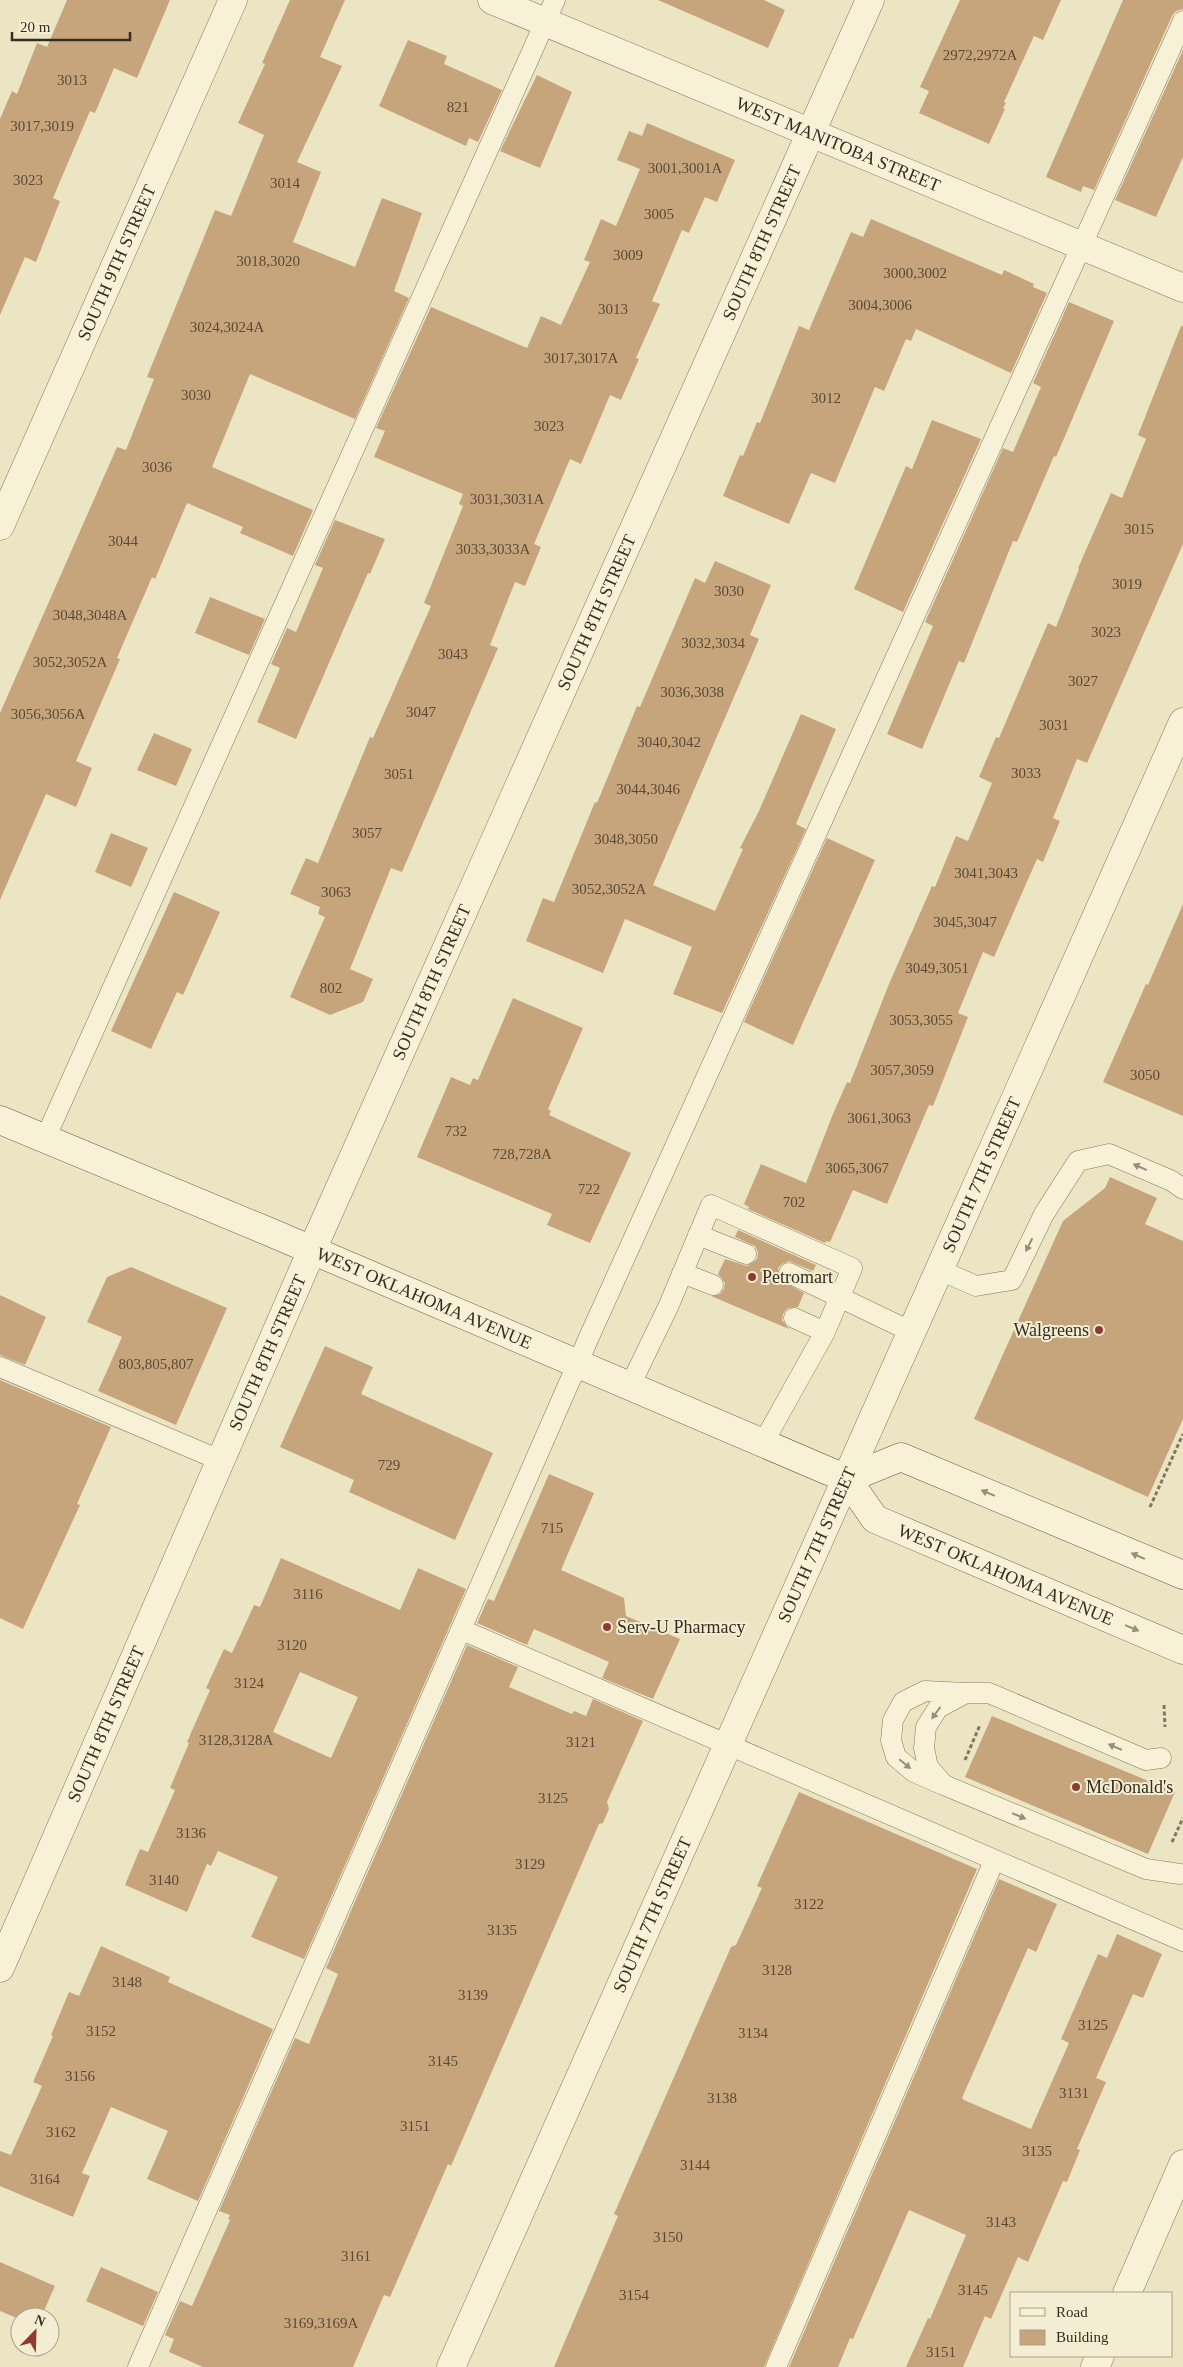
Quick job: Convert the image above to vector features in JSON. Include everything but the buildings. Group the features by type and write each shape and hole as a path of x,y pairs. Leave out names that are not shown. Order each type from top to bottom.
{"street":[{"name":"SOUTH 9TH STREET","path":"0,526 233,0"},
{"name":"WEST MANITOBA STREET","path":"492,0 550,11 810,133 1183,288"},
{"name":"SOUTH 8TH STREET","path":"0,1968 222,1461 312,1250 870,0"},
{"name":"SOUTH 7TH STREET","path":"452,2367 1183,722"},
{"name":"WEST OKLAHOMA AVENUE","path":"0,1120 312,1250 847,1479 875,1519 1183,1650"},
{"path":"847,1479 901,1457 1183,1575"},
{"path":"1127,2292 1183,2164"}],"lane":[{"path":"45,1139 550,11"},
{"path":"138,2367 578,1364 1183,20"},
{"path":"940,1270 976,1286 1012,1280 1044,1214 1078,1161 1109,1154 1172,1181 1183,1189"},
{"path":"630,1386 711,1205 852,1268 825,1332 763,1443"},
{"path":"698,1235 746,1254"},
{"path":"682,1272 713,1285"},
{"path":"789,1273 912,1332"},
{"path":"794,1318 825,1332"},
{"path":"0,1368 222,1461"},
{"path":"462,1630 1183,1941"},
{"path":"1162,1758 1146,1760 989,1693 925,1691 903,1702 893,1720 891,1740 896,1757 914,1772 1146,1869 1180,1874"},
{"path":"944,1784 928,1767 924,1748 926,1727 938,1708 966,1693"},
{"path":"776,2367 994,1861"}],"path":[{"path":"1150,1507 1183,1434"},
{"path":"1168,1848 1176,1836 1183,1818"}],"place":[{"name":"Petromart","path":"752,1277"},
{"name":"Walgreens","path":"1099,1330"},
{"name":"Serv-U Pharmacy","path":"607,1627"},
{"name":"McDonald's","path":"1076,1787"}]}
